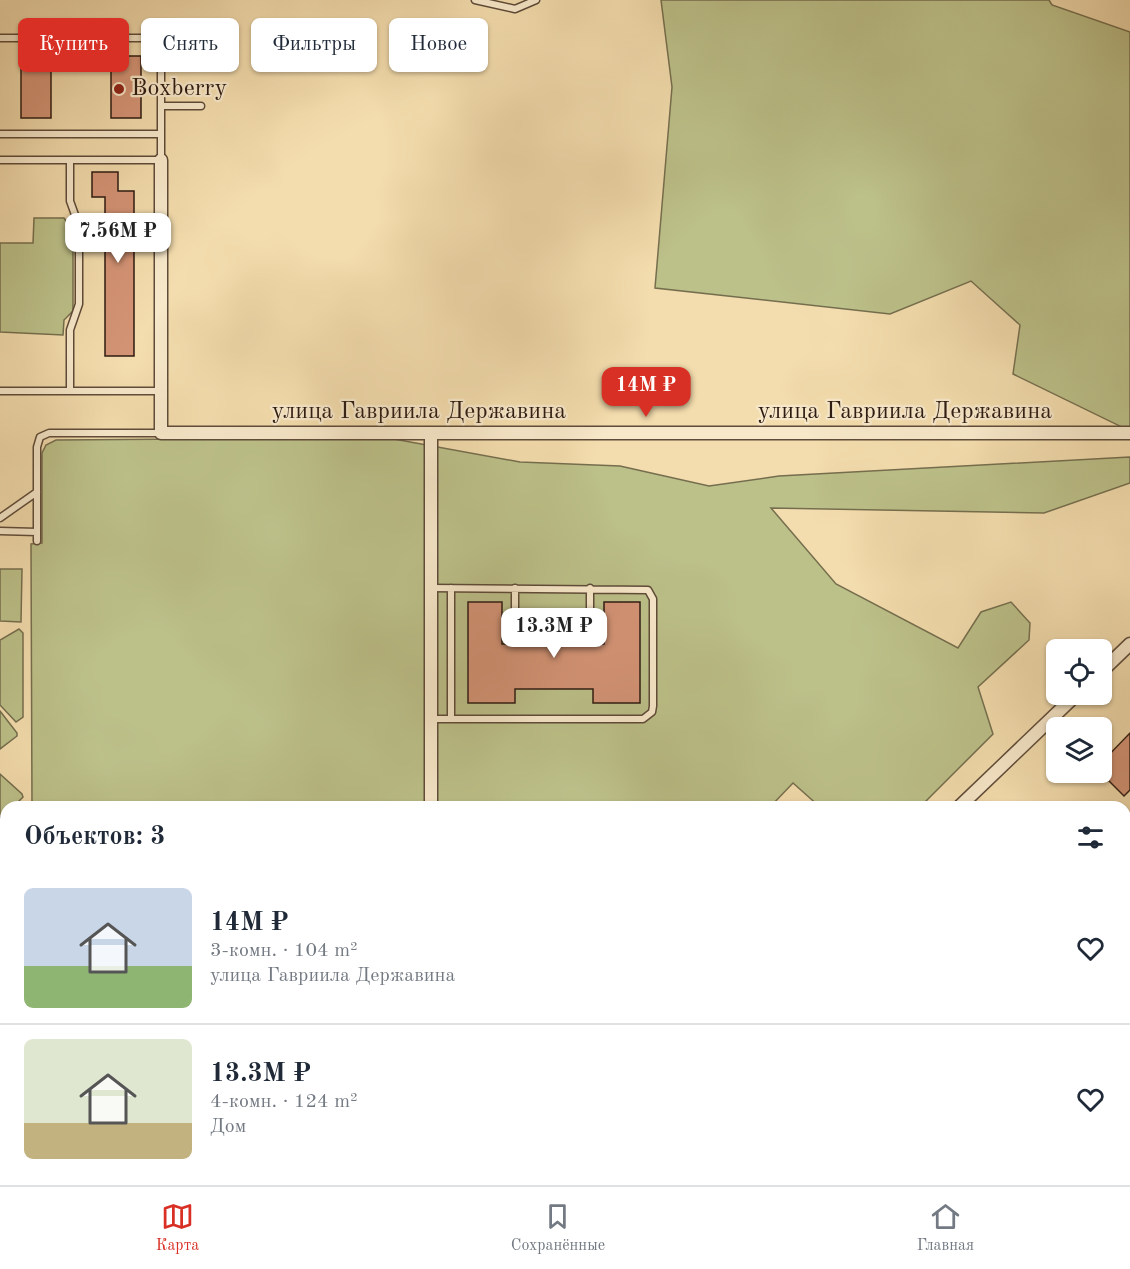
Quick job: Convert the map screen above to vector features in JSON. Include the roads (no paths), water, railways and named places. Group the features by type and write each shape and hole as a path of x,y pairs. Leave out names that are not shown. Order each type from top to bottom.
{"street":[{"path":"161,160 161,433"},
{"name":"улица Гавриила Державина","path":"161,433 1130,433"},
{"path":"430,433 430,801"},
{"path":"1112,661 1130,644"},
{"path":"965,801 1066,705"}],"lane":[{"path":"480,1 515,9 536,0"},
{"path":"0,38 141,38"},
{"path":"0,160 161,160 161,72"},
{"path":"161,106 201,106"},
{"path":"0,134 161,134"},
{"path":"70,160 70,202 79,226 79,308 70,333 70,391"},
{"path":"0,391 161,391"},
{"path":"36,542 37,447 44,435 49,433 161,433"},
{"path":"0,518 37,492"},
{"path":"0,531 36,532"},
{"path":"430,588 643,588 652,593 654,706 648,717 643,719 430,719"},
{"path":"451,588 451,719"},
{"path":"515,588 515,628 522,634 589,632 590,588"}],"place":[{"name":"Boxberry","path":"119,89"}]}
